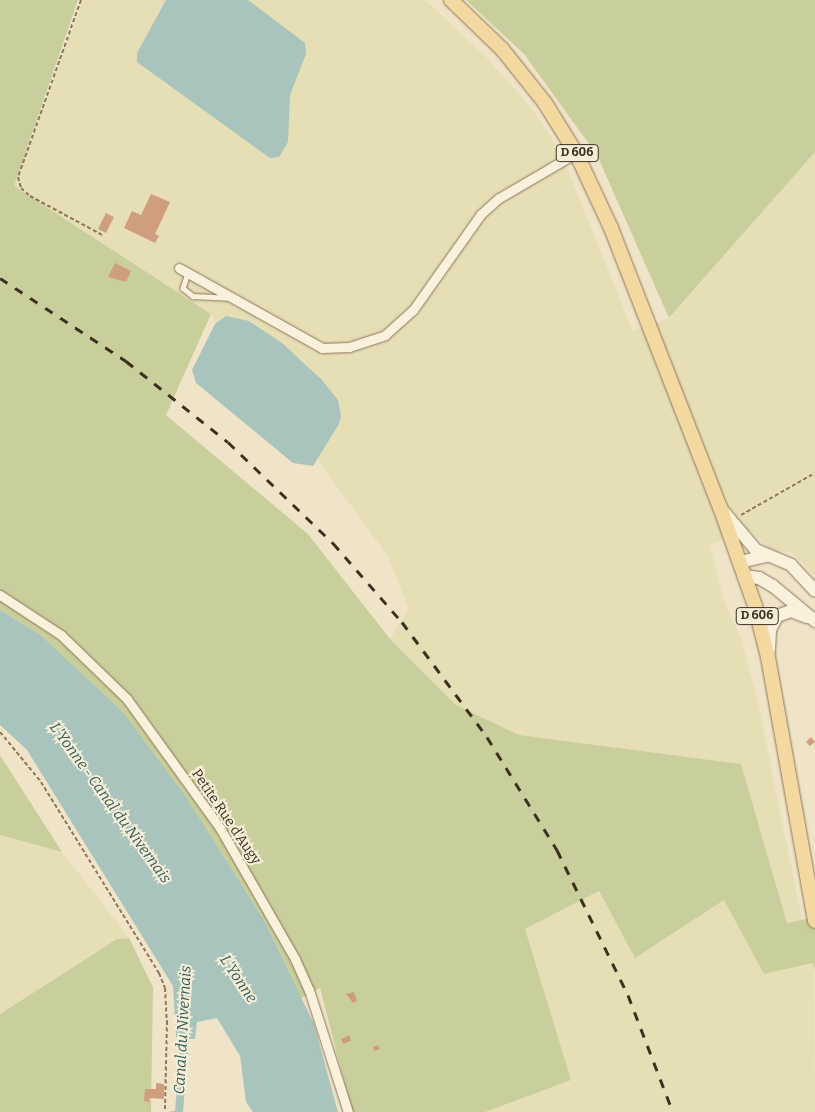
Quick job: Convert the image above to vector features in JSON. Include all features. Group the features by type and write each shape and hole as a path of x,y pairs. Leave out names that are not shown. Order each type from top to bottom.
{"main road":[{"name":"D 606","path":"451,0 519,68 545,103 576,153 612,228 745,576 768,657 815,921"},
{"path":"720,507 748,543 766,556 791,565 815,591"},
{"path":"740,562 766,556"},
{"path":"745,576 759,578 773,586 815,621"},
{"path":"768,657 770,630 778,616 791,611 815,621"}],"street":[{"path":"184,270 322,348 349,347 385,334 413,310 481,214 499,198 576,153"},
{"name":"Petite Rue d'Augy","path":"0,595 61,635 127,699 220,828 290,951 309,990 327,1040 348,1112"}],"lane":[{"path":"184,270 183,288 193,296 234,298"}],"path":[{"path":"81,0 18,177 21,188 30,196 104,236"},
{"path":"731,522 815,473"},
{"path":"0,732 41,782 159,973 165,988 168,1021 165,1112"}],"shaded area":[{"path":"83,0 425,0 486,57 533,110 559,149 633,331 670,318 815,152 815,576 794,554 768,548 752,532 710,544 725,604 741,638 759,706 802,920 787,923 741,764 519,735 456,705 390,639 409,609 387,555 211,314 13,186"},
{"path":"0,835 62,852 129,938 117,939 0,1014"},
{"path":"599,891 635,957 725,899 764,974 814,963 815,1112 485,1112 570,1080 525,929"}],"green space":[{"path":"0,0 78,0 14,186 211,314 166,415 308,534 390,639 456,705 519,735 741,764 787,923 815,917 815,970 813,963 764,974 724,900 635,958 599,891 525,929 571,1080 485,1112 352,1112 320,988 301,998 264,920 215,844 39,634 0,610"},
{"path":"466,0 815,0 815,152 669,318 597,155 524,54"},
{"path":"0,755 62,852 0,835"},
{"path":"129,938 153,987 151,1112 0,1112 0,1014 117,939"}],"water":[{"path":"166,0 248,0 305,43 306,54 290,95 288,142 279,157 270,158 137,62 137,53"},
{"path":"226,316 249,321 282,343 322,380 338,400 341,416 339,424 313,466 293,463 196,383 192,370 215,324"},
{"path":"0,610 39,634 122,711 186,797 264,920 314,1024 338,1112 253,1112 246,1102 240,1056 217,1018 197,1022 195,1039 189,1039 183,1112 168,1112 175,1111 181,1038 176,1037 173,986 27,750 0,725"}],"building":[{"path":"151,194 170,202 155,234 159,236 155,243 124,228 132,211 141,215"},
{"path":"106,213 114,217 106,233 98,229"},
{"path":"115,263 131,271 126,282 108,277"},
{"path":"811,737 815,742 810,746 806,742"},
{"path":"354,992 357,1001 353,1003 346,994"},
{"path":"349,1035 351,1041 343,1044 341,1039"},
{"path":"378,1045 380,1049 374,1051 373,1047"},
{"path":"156,1083 164,1084 164,1099 149,1098 149,1102 144,1101 145,1089 156,1089"}],"railway":[{"path":"0,278 126,361 228,442 333,543 402,622 487,737 557,850 628,995 673,1112"}],"water label":[{"name":"L'Yonne - Canal du Nivernais","path":"110,803"},
{"name":"L'Yonne","path":"238,979"},
{"name":"Canal du Nivernais","path":"183,1030"}]}
